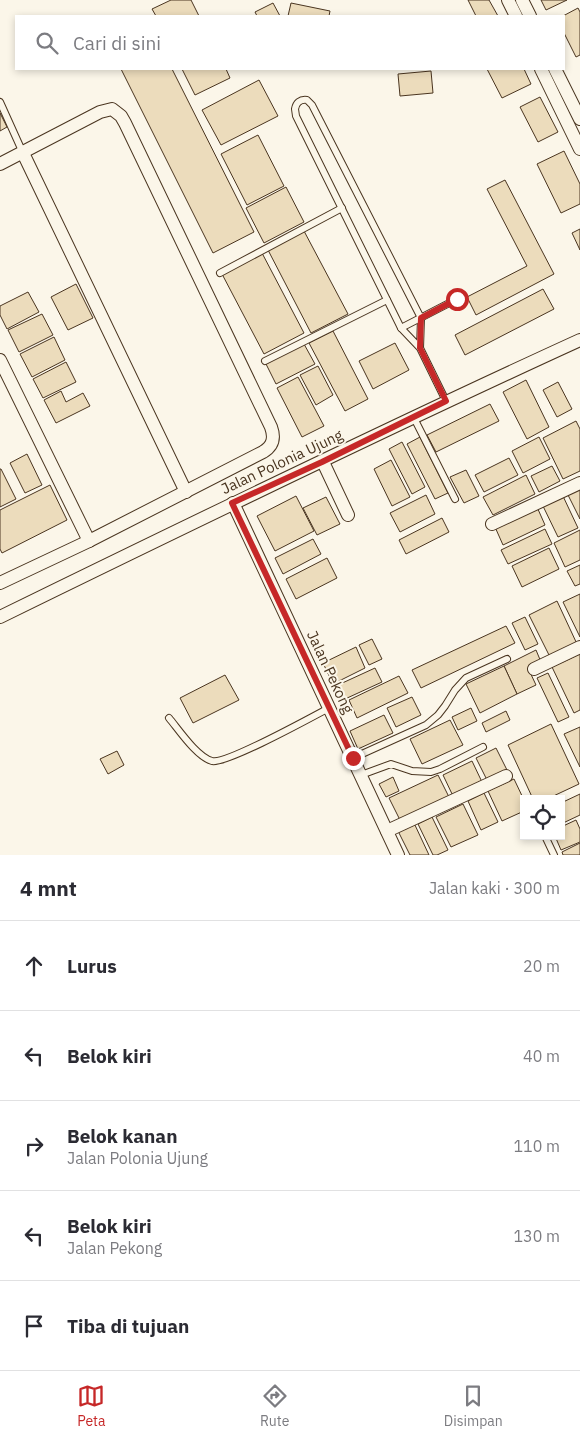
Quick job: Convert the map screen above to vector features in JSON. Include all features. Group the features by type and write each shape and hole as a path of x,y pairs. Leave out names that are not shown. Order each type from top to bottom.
{"street":[{"path":"508,0 516,15"},
{"path":"522,0 530,15"},
{"path":"542,70 568,109 580,120"},
{"path":"556,70 580,149"},
{"path":"0,164 100,112 112,109 116,112 125,123 272,427 273,433 273,439 268,449 89,541 0,583"},
{"path":"23,153 186,492"},
{"name":"Jalan Polonia Ujung","path":"0,617 232,503 322,462 446,401 580,340"},
{"path":"0,360 89,541"},
{"path":"322,462 348,516"},
{"path":"492,524 580,483"},
{"name":"Jalan Pekong","path":"232,503 398,855"},
{"path":"534,669 580,647"},
{"path":"387,831 506,776"}],"lane":[{"path":"420,348 421,318 312,105 307,100 303,100 296,105 296,116 401,328 420,348 446,401"},
{"path":"0,102 23,153"},
{"path":"220,272 342,208"},
{"path":"401,328 457,299"},
{"path":"265,361 387,300"},
{"path":"414,418 455,499"},
{"path":"353,758 426,725 435,718 466,678 506,659"},
{"path":"169,718 202,755 212,761 218,761 240,753 330,708"},
{"path":"360,775 390,764 412,771 431,772 483,747"},
{"path":"547,840 554,855"}],"building":[{"path":"171,0 191,0 198,15 155,15 152,9"},
{"path":"468,0 489,0 497,15 476,15"},
{"path":"541,0 567,0 546,10"},
{"path":"273,3 279,15 256,15 255,12"},
{"path":"291,3 330,11 329,15 288,15"},
{"path":"578,8 580,12 580,55 576,57 565,35 565,15"},
{"path":"122,70 173,70 254,232 213,253"},
{"path":"182,70 226,70 230,78 195,95"},
{"path":"488,70 524,70 531,84 502,98"},
{"path":"431,71 433,93 400,96 398,74"},
{"path":"259,80 278,116 221,145 202,110"},
{"path":"540,97 558,132 538,142 520,107"},
{"path":"0,113 7,127 0,131"},
{"path":"258,135 284,186 247,205 221,154"},
{"path":"564,151 580,184 580,204 561,213 537,164"},
{"path":"505,180 554,274 476,315 467,297 527,266 487,189"},
{"path":"286,187 304,222 264,243 246,208"},
{"path":"580,229 580,250 572,233"},
{"path":"304,231 348,314 311,333 268,250"},
{"path":"262,253 304,333 264,354 222,274"},
{"path":"76,284 93,318 68,330 51,297"},
{"path":"543,289 554,309 465,355 455,335"},
{"path":"28,292 39,312 7,329 0,315 0,306"},
{"path":"42,314 53,335 19,352 8,330"},
{"path":"333,331 368,399 345,411 309,343"},
{"path":"54,337 65,360 32,377 20,354"},
{"path":"395,343 409,370 373,389 359,361"},
{"path":"304,344 315,364 276,384 266,364"},
{"path":"66,362 76,382 43,398 33,379"},
{"path":"318,366 333,395 316,405 300,375"},
{"path":"298,377 324,426 302,437 277,388"},
{"path":"526,380 549,427 527,439 503,392"},
{"path":"558,382 572,409 557,417 543,390"},
{"path":"61,391 66,402 83,393 90,406 56,423 44,400"},
{"path":"490,404 499,421 436,452 427,435"},
{"path":"576,421 580,429 580,471 563,479 543,438"},
{"path":"420,437 448,493 435,499 407,444"},
{"path":"539,437 550,459 523,473 512,451"},
{"path":"402,442 425,487 412,494 389,449"},
{"path":"27,454 42,485 25,493 10,463"},
{"path":"509,458 518,475 484,492 475,475"},
{"path":"391,460 410,497 392,506 374,469"},
{"path":"552,466 560,481 539,492 531,476"},
{"path":"0,469 16,499 0,507"},
{"path":"466,470 479,496 464,503 450,477"},
{"path":"526,475 535,494 493,515 483,497"},
{"path":"50,485 67,520 2,553 0,549 0,510"},
{"path":"580,489 580,519 568,495"},
{"path":"562,494 578,528 558,537 542,504"},
{"path":"426,495 435,514 400,532 390,513"},
{"path":"296,496 314,531 275,551 257,516"},
{"path":"326,497 340,524 317,535 303,508"},
{"path":"537,507 545,525 503,545 495,527"},
{"path":"442,518 449,532 406,554 399,540"},
{"path":"545,529 552,544 508,564 501,550"},
{"path":"580,530 580,560 565,567 554,543"},
{"path":"313,539 321,554 283,574 275,558"},
{"path":"549,548 559,569 522,587 512,566"},
{"path":"327,558 337,578 296,599 286,579"},
{"path":"580,565 580,584 575,586 567,571"},
{"path":"580,594 580,637 563,602"},
{"path":"557,601 577,644 550,657 529,615"},
{"path":"525,617 538,644 525,650 512,623"},
{"path":"506,626 515,643 421,688 412,670"},
{"path":"372,639 382,659 369,665 359,645"},
{"path":"356,647 365,668 333,684 323,663"},
{"path":"536,650 541,662 528,668 536,685 517,694 504,666"},
{"path":"580,654 580,710 574,713 552,667"},
{"path":"504,666 517,694 480,713 466,684"},
{"path":"375,668 382,682 345,699 338,685"},
{"path":"548,673 569,717 558,722 537,678"},
{"path":"225,675 239,700 193,723 180,698"},
{"path":"399,676 408,693 357,718 349,700"},
{"path":"412,697 421,715 396,727 387,708"},
{"path":"471,708 477,721 458,730 452,717"},
{"path":"506,711 510,720 486,732 482,723"},
{"path":"384,715 393,733 358,749 350,731"},
{"path":"450,720 463,745 422,764 410,739"},
{"path":"551,724 579,784 556,795 531,795 508,745"},
{"path":"580,727 580,767 564,734"},
{"path":"496,748 508,772 488,782 476,758"},
{"path":"117,751 124,765 108,774 100,759"},
{"path":"472,761 482,782 453,796 443,775"},
{"path":"438,775 449,797 400,820 389,798"},
{"path":"393,777 399,791 386,797 379,784"},
{"path":"514,779 522,795 520,795 520,813 502,821 488,791"},
{"path":"484,793 498,822 481,830 468,801"},
{"path":"580,794 580,815 565,822 565,801"},
{"path":"463,804 478,835 451,847 436,817"},
{"path":"432,817 448,850 437,855 433,855 418,824"},
{"path":"576,820 580,829 580,842 561,850 557,840 565,840 565,825"},
{"path":"414,823 429,855 410,855 398,831"},
{"path":"580,843 580,855 563,855 562,852"}],"route":[{"path":"353,758 232,503 322,462 446,401 420,348 421,318 457,299"}]}
